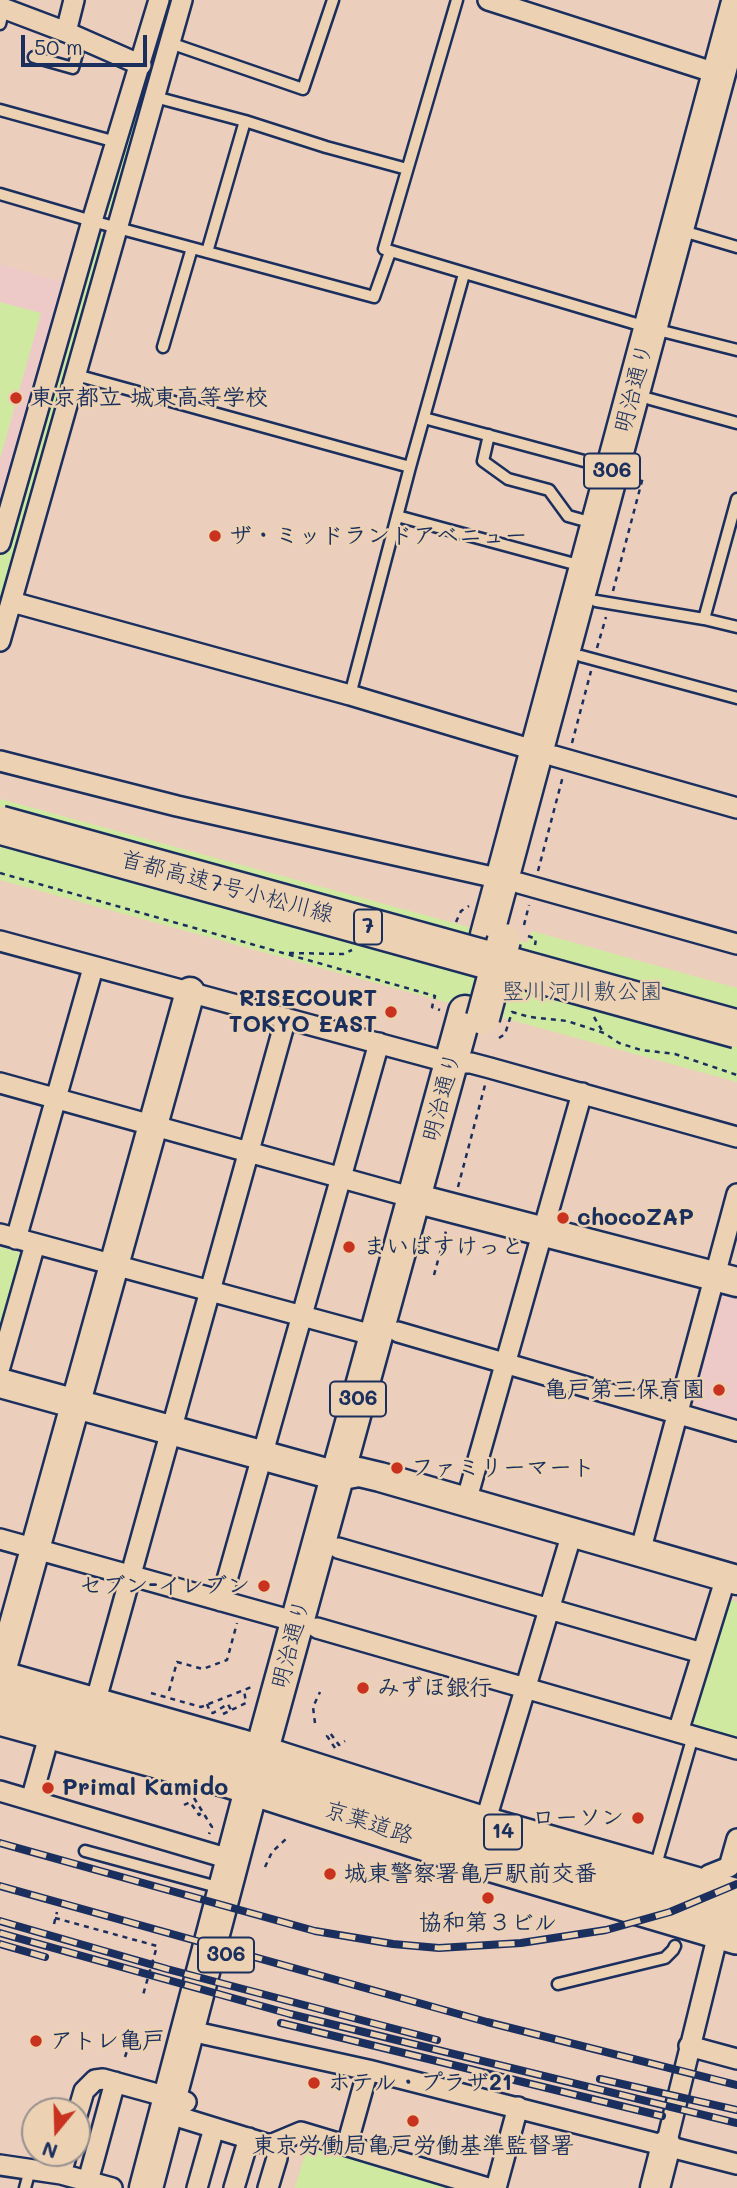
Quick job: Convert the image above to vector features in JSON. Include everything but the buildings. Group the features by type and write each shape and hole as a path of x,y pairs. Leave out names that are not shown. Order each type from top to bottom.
{"highway":[{"name":"首都高速7号小松川線","path":"0,825 737,1029"},
{"name":"首都高速7号小松川線","path":"0,849 737,1051"},
{"name":"京葉道路","path":"0,1678 94,1707 476,1858 732,1916"},
{"name":"京葉道路","path":"0,1716 266,1773 484,1826 653,1875 732,1916"}],"main road":[{"name":"明治通り","path":"553,756 586,567 612,468 693,234 728,74 737,6"},
{"name":"明治通り","path":"146,2188 204,2034 266,1773 348,1474 387,1334 433,1203 471,1065 466,1014 504,936 553,756 588,658 650,399 659,330 728,74"},
{"name":"明治通り","path":"307,1625 338,1548 348,1474"},
{"name":"明治通り","path":"163,2188 176,2108 229,1875 266,1773"}],"street":[{"path":"73,36 74,0"},
{"path":"0,543 92,221 159,0"},
{"path":"0,641 182,0"},
{"path":"488,0 728,74"},
{"path":"1,13 73,36 141,65"},
{"path":"12,602 350,695 737,808"},
{"path":"0,761 177,806 518,884 737,944"},
{"path":"1,945 582,1093 737,1137"},
{"path":"0,1367 17,1239 93,968"},
{"path":"0,1678 190,992"},
{"path":"94,1707 286,1018"},
{"path":"221,1601 379,1043"},
{"path":"0,1083 433,1203 726,1279"},
{"path":"466,1502 582,1093"},
{"path":"640,1552 677,1413 726,1279 737,1194"},
{"path":"17,1239 302,1316 505,1363 737,1431"},
{"path":"0,1383 262,1455 466,1502 731,1578 702,1653 685,1734"},
{"path":"484,1826 572,1532"},
{"path":"0,1539 737,1749"},
{"path":"338,1548 702,1653"},
{"path":"31,1800 51,1729"},
{"path":"0,1791 31,1800 229,1875"},
{"path":"655,2188 690,2046 732,1916 709,1875 729,1867 737,1839"},
{"path":"204,2034 368,2070 737,2164"},
{"path":"690,2046 737,2059"},
{"path":"347,2145 368,2070"},
{"path":"82,2097 83,2091 95,2080 115,2082 176,2108 214,2128 270,2145 277,2153 277,2158 268,2188"},
{"path":"88,2181 115,2082"},
{"path":"496,2188 518,2107"},
{"path":"197,2188 214,2128"},
{"path":"270,2145 301,2132 488,2188"},
{"path":"234,2188 249,2138"},
{"path":"0,2165 27,2179 61,2174 112,2188"},
{"path":"61,2174 63,2167"}],"lane":[{"path":"170,43 303,89 333,0"},
{"path":"457,0 384,249 659,330 737,350"},
{"path":"34,57 73,68 73,36"},
{"path":"155,97 407,169"},
{"path":"0,110 116,142"},
{"path":"207,252 244,121"},
{"path":"0,194 374,297 390,252"},
{"path":"693,234 737,247"},
{"path":"163,347 192,248"},
{"path":"350,695 464,274"},
{"path":"76,375 410,467"},
{"path":"650,399 737,423"},
{"path":"424,418 612,468"},
{"path":"489,435 483,461 509,479 549,490 568,516 597,524"},
{"path":"704,619 737,499"},
{"path":"397,516 586,567"},
{"path":"603,603 737,627"},
{"path":"588,658 737,698"},
{"path":"653,1875 685,1734"},
{"path":"85,1851 229,1875"},
{"path":"558,1984 665,1958 675,1946"}],"path":[{"path":"504,936 553,756 588,658 643,477"},
{"path":"0,873 435,996 432,1007 466,1014"},
{"path":"434,1275 433,1203 471,1065 493,1052 492,1041 505,1034 512,1012 567,1021 604,1033 619,1043 641,1050 675,1054 737,1075"},
{"path":"169,1691 177,1662 203,1669 227,1660 242,1607"},
{"path":"151,1693 201,1707 256,1685"},
{"path":"217,1717 246,1703 244,1690"},
{"path":"315,1723 313,1707 320,1692"},
{"path":"207,1704 213,1713 228,1704 231,1710"},
{"path":"335,1748 327,1735 330,1733 339,1745 345,1741"},
{"path":"192,1795 212,1827 207,1836"},
{"path":"184,1805 190,1802 199,1815 203,1811"},
{"path":"264,1867 272,1852 286,1839"},
{"path":"54,1924 57,1912"},
{"path":"55,1918 156,1946 143,1995"},
{"path":"125,2057 128,2048"}],"shaded area":[{"name":"東京都立 城東高等学校","path":"0,264 65,283 0,513"},
{"path":"728,1291 737,1293 737,1418 698,1407 690,1395 717,1297"}],"green space":[{"path":"163,0 178,0 115,214 103,210"},
{"path":"92,233 109,236 0,625 0,555"},
{"path":"0,302 41,313 0,459"},
{"name":"竪川河川敷公園","path":"0,799 527,943 532,931 737,988 737,1082 0,880"},
{"path":"0,1247 21,1253 25,1259 0,1344"},
{"path":"727,1599 737,1602 737,1742 697,1729 692,1718"},
{"path":"315,2148 458,2188 295,2188 306,2151"}],"railway":[{"path":"0,1843 315,1931 393,1944 439,1948 521,1943 606,1930 670,1912 737,1884"},
{"path":"0,1886 487,2022 737,2085"},
{"path":"0,1921 167,1969 437,2040"},
{"path":"0,1933 290,2014 737,2123"},
{"path":"0,1944 45,1957"},
{"path":"281,2023 662,2116"},
{"path":"600,2079 737,2110"}],"place":[{"name":"東京都立 城東高等学校","path":"16,398"},
{"name":"ザ・ミッドランドアベニュー","path":"215,536"},
{"name":"RISECOURT TOKYO EAST","path":"391,1012"},
{"name":"chocoZAP","path":"563,1218"},
{"name":"まいばすけっと","path":"349,1247"},
{"name":"亀戸第三保育園","path":"719,1390"},
{"name":"ファミリーマート","path":"397,1468"},
{"name":"セブン-イレブン","path":"264,1586"},
{"name":"みずほ銀行","path":"363,1688"},
{"name":"Primal Kamido","path":"48,1788"},
{"name":"ローソン","path":"638,1818"},
{"name":"城東警察署亀戸駅前交番","path":"330,1874"},
{"name":"協和第３ビル","path":"488,1898"},
{"name":"アトレ亀戸","path":"36,2041"},
{"name":"ホテル・プラザ21","path":"314,2083"},
{"name":"東京労働局亀戸労働基準監督署","path":"413,2121"}]}
